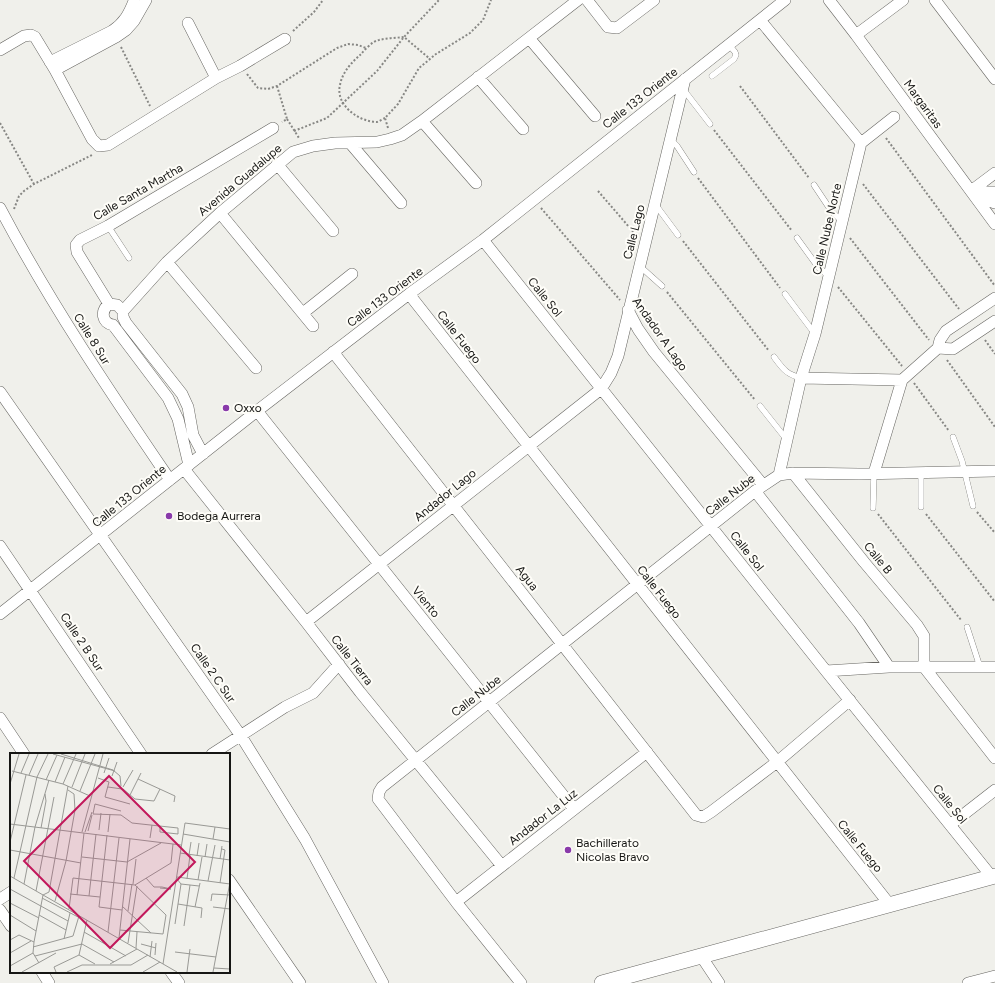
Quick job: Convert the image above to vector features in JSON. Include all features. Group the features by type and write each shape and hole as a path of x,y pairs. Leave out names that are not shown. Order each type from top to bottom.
{"main road":[{"path":"602,983 629,979 701,956 994,876"}],"street":[{"path":"52,66 121,25 127,17 134,0 140,2 146,0"},
{"path":"52,66 116,37 126,30 134,21 146,0"},
{"name":"Avenida Guadalupe","path":"123,311 167,262 220,213 293,152 305,148 334,143 377,142 402,135 578,0"},
{"path":"587,0 608,27 612,29 617,28 654,0"},
{"name":"Calle 133 Oriente","path":"0,614 333,352 482,240 684,84 729,45 785,0"},
{"name":"Margaritas","path":"828,0 856,35 995,224"},
{"path":"856,35 903,0"},
{"path":"935,0 995,79"},
{"path":"760,20 861,143 894,118"},
{"path":"188,23 216,78"},
{"path":"0,50 24,36 31,35 35,37 92,139 99,146 108,145 216,78 240,66 285,39"},
{"path":"529,38 595,116"},
{"path":"478,77 523,129"},
{"name":"Calle Lago","path":"601,389 611,373 618,356 684,84"},
{"path":"422,121 476,183"},
{"name":"Calle Santa Martha","path":"106,307 77,252 76,245 80,240 108,226 273,128"},
{"path":"350,143 401,203"},
{"name":"Calle Nube Norte","path":"779,475 801,378 815,334 861,143"},
{"path":"277,164 333,231"},
{"path":"973,194 995,174"},
{"path":"973,194 995,192"},
{"path":"973,194 995,203"},
{"name":"Calle 8 Sur","path":"0,208 4,225 102,380 170,480"},
{"path":"220,213 314,326"},
{"name":"Calle Sol","path":"482,240 826,671 950,825 994,876"},
{"path":"167,262 256,368"},
{"path":"303,314 352,274"},
{"name":"Calle Fuego","path":"409,294 890,904"},
{"path":"874,473 905,377 938,348 940,340 946,331 995,298"},
{"path":"186,467 183,437 175,412 168,398 113,325 104,320 103,316 106,307 117,305 123,311 123,316 126,323 182,394 188,407 193,435 203,454"},
{"name":"Andador A Lago","path":"628,310 638,329 654,352 759,488 859,623 889,667"},
{"path":"938,348 953,349 995,320"},
{"name":"Agua","path":"333,352 696,815 703,817 711,812 777,762"},
{"path":"801,378 905,377"},
{"name":"Andador Lago","path":"306,622 601,389"},
{"name":"Calle 2 C Sur","path":"0,392 241,736 305,839 383,983"},
{"path":"175,412 188,407"},
{"name":"Viento","path":"257,411 574,809"},
{"name":"Calle Tierra","path":"186,467 415,761 502,866"},
{"path":"779,475 793,473 995,471"},
{"name":"Calle B","path":"793,473 864,562 917,625 924,636 924,667"},
{"name":"Calle Nube","path":"521,983 456,902 378,799 379,792 382,787 637,584 759,488 779,475"},
{"name":"Calle 2 B Sur","path":"0,546 140,753"},
{"path":"214,753 285,706 304,699 313,693 339,664"},
{"path":"826,671 889,667 995,667"},
{"path":"924,667 995,758"},
{"path":"777,762 850,700"},
{"path":"0,718 23,753"},
{"name":"Andador La Luz","path":"456,902 647,752"},
{"path":"950,825 995,790"},
{"path":"230,881 300,983"},
{"path":"0,899 10,893"},
{"path":"0,910 10,925"},
{"path":"701,956 719,983"},
{"path":"43,973 49,983"},
{"path":"172,973 179,983"},
{"path":"968,983 995,976"}],"lane":[{"path":"712,76 734,59 736,55 735,52 729,45"},
{"path":"684,84 710,124"},
{"path":"670,139 677,146 694,172"},
{"path":"814,185 841,225"},
{"path":"655,204 678,235"},
{"path":"108,226 129,258"},
{"path":"797,238 818,267 829,277"},
{"path":"639,267 662,286"},
{"path":"785,294 815,334"},
{"path":"774,357 784,371 791,376 801,378"},
{"path":"760,406 787,441"},
{"path":"953,437 965,471 973,506"},
{"path":"921,472 921,507"},
{"path":"873,508 874,473"},
{"path":"967,627 980,667"}],"path":[{"path":"285,39 314,12 323,0"},
{"path":"294,131 327,118 343,104 377,71 404,37 439,0"},
{"path":"430,59 404,37 377,40 366,48 348,66 339,86 340,98 348,109 363,119 378,122 385,118 398,104 420,68 430,59 470,33 483,20 492,0"},
{"path":"116,37 155,115"},
{"path":"240,66 258,88 268,89 277,86 337,48 348,44 366,48"},
{"path":"277,86 287,119 305,148"},
{"path":"740,86 814,185"},
{"path":"385,118 390,139"},
{"path":"273,128 287,119"},
{"path":"0,123 34,184"},
{"path":"710,124 797,238"},
{"path":"880,129 995,286"},
{"path":"4,225 19,196 24,191 34,184 92,155 99,146"},
{"path":"694,172 785,294"},
{"path":"854,172 956,307 967,317"},
{"path":"598,191 644,245"},
{"name":"Andador A Lago","path":"534,200 628,310"},
{"path":"841,225 927,339 938,348 995,427"},
{"path":"678,235 774,357"},
{"path":"829,277 953,437"},
{"path":"662,286 760,406"},
{"path":"979,331 995,354"},
{"path":"973,506 995,533"},
{"path":"921,507 995,602"},
{"path":"873,508 967,627"}],"place":[{"name":"Oxxo","path":"226,408"},
{"name":"Bodega Aurrera","path":"169,516"},
{"name":"Bachillerato Nicolas Bravo","path":"568,850"}]}
